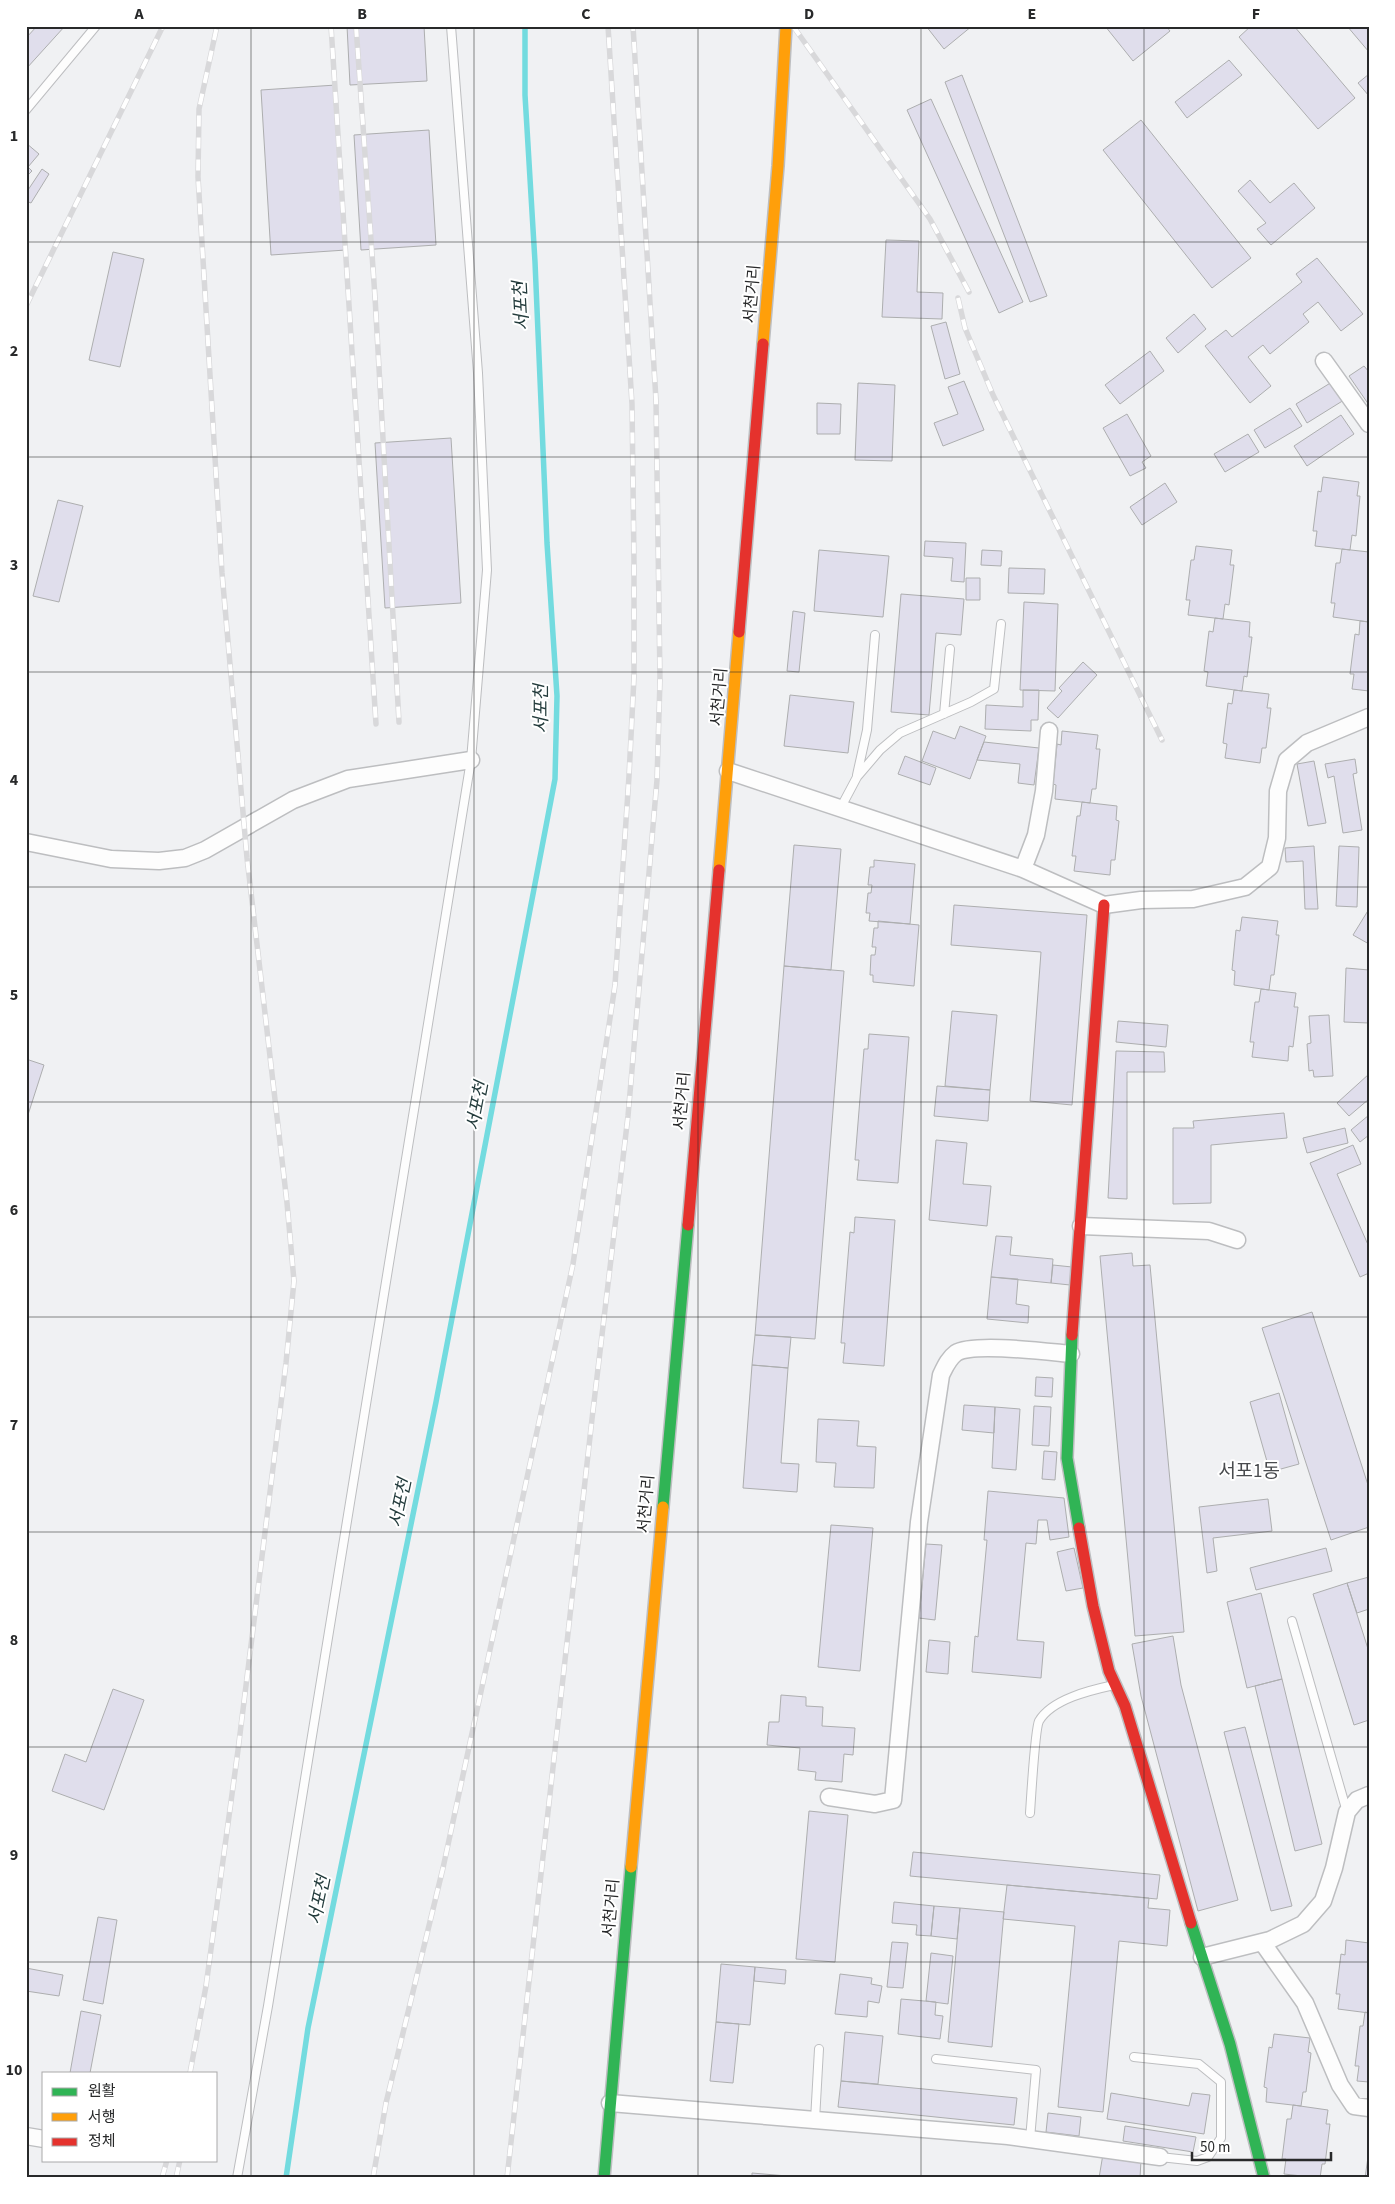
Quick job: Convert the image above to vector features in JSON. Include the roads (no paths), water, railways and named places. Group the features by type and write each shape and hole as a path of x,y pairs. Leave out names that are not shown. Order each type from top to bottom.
{"main road":[{"name":"서천거리","path":"604,2178 728,771 777,176 786,26"},
{"path":"1104,905 1071,1354 1067,1458 1093,1606 1109,1671 1125,1706 1230,2044 1264,2178"}],"street":[{"path":"1324,361 1369,424"},
{"path":"728,771 1023,869 1104,905 1141,900 1193,899 1245,887 1270,867 1277,838 1278,791 1287,760 1307,742 1369,716"},
{"path":"1023,869 1036,835 1044,791 1049,731"},
{"path":"26,842 111,859 159,861 185,858 205,850 293,800 348,779 471,760"},
{"path":"1081,1226 1209,1231 1236,1240"},
{"path":"829,1797 875,1804 893,1800 919,1522 941,1375 949,1359 958,1352 976,1349 1071,1354"},
{"path":"1202,1957 1262,1942 1303,1924 1324,1901 1347,1812 1357,1800 1369,1795"},
{"path":"1262,1942 1305,2004 1340,2085 1354,2106 1369,2108"},
{"path":"610,2103 1030,2139 1160,2157"},
{"path":"26,2136 42,2138"}],"lane":[{"path":"26,110 96,26"},
{"path":"237,2178 268,2006 471,760 487,570 478,373 451,26"},
{"path":"840,809 857,777 880,750 900,733 994,689 1001,624"},
{"path":"857,777 867,730 875,635"},
{"path":"944,714 950,649"},
{"path":"1292,1620 1347,1812"},
{"path":"1030,1813 1038,1722 1052,1708 1089,1690 1116,1685"},
{"path":"815,2120 819,2049"},
{"path":"1134,2057 1199,2064 1221,2082 1221,2138 1208,2157 1197,2161 1160,2157"},
{"path":"936,2059 1036,2070 1030,2139"}],"waterway":[{"name":"서포천","path":"286,2178 308,2028 436,1402 555,779 557,696 547,543 535,262 525,95 525,26"}],"railway":[{"path":"26,306 163,26"},
{"path":"190,2072 206,1986 238,1750 286,1363 294,1281 287,1203 247,858 222,573 198,177 199,109 217,26"},
{"path":"331,26 376,724"},
{"path":"356,26 375,297 399,722"},
{"path":"373,2178 386,2103 443,1868 573,1264 615,985 634,677 634,563 632,404 608,26"},
{"path":"507,2178 628,1116 657,780 660,680 656,400 633,26"},
{"path":"793,26 930,219 969,292"},
{"path":"958,298 965,328 993,395 1162,740"},
{"path":"162,2178 166,2162"},
{"path":"176,2178 180,2162"}],"district":[{"name":"서포1동","path":"1249,1470"}]}
